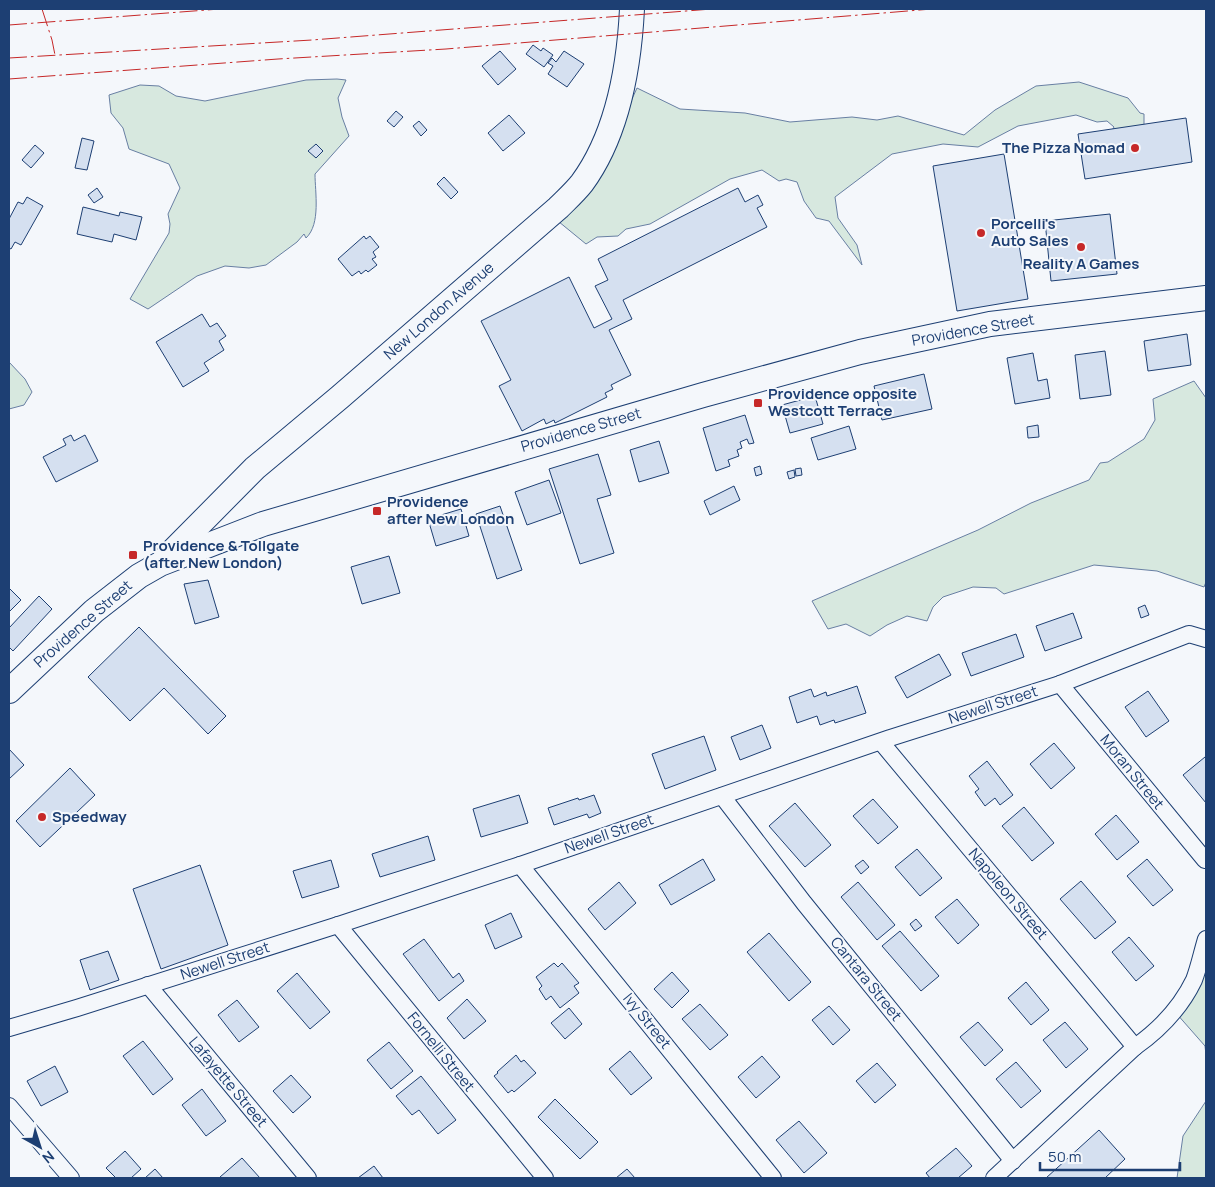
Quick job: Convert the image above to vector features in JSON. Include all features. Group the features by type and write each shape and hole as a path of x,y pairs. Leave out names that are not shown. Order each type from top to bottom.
{"main road":[{"name":"New London Avenue","path":"160,564 255,468 558,208 581,185 597,160 621,93 631,42 632,9"},
{"name":"Providence Street","path":"9,691 94,611 139,576 160,564 262,524 703,394 860,352 990,324 1206,298"}],"street":[{"name":"Newell Street","path":"9,1028 338,925 520,865 881,742 1060,684 1189,634 1206,639"},
{"name":"Moran Street","path":"1060,684 1206,861"},
{"name":"Napoleon Street","path":"881,742 1135,1046"},
{"name":"Cantara Street","path":"722,796 804,903 1013,1160"},
{"name":"Ivy Street","path":"520,865 773,1178"},
{"name":"Fornelli Street","path":"338,925 545,1178"},
{"path":"994,1178 1135,1046 1168,1018 1185,996 1194,979 1206,939"},
{"name":"Lafayette Street","path":"148,985 308,1178"},
{"path":"9,1106 71,1178"}],"shaded area":[{"path":"306,80 346,80 338,98 349,136 315,174 314,225 306,238 304,234 297,242 266,265 249,268 225,266 197,276 148,309 130,299 169,233 168,214 180,188 169,164 129,149 123,128 111,113 109,95 140,85 159,86 176,96 205,101"},
{"path":"1079,82 1128,98 1140,113 1144,114 1144,127 1106,141 1114,127 1107,121 1097,122 1076,115 1018,126 978,147 943,144 892,154 835,197 838,218 857,245 862,265 829,221 816,218 804,201 797,182 786,179 779,181 762,170 730,179 650,224 626,229 618,236 597,237 586,244 553,217 622,121 637,88 680,109 745,113 790,122 852,117 877,120 898,116 964,135 995,110 1036,86"},
{"path":"9,362 25,379 32,392 24,405 9,409"},
{"path":"1194,381 1206,398 1206,582 1204,587 1157,571 1094,565 1004,594 996,588 973,587 943,597 933,607 927,621 907,616 887,625 870,636 846,624 828,629 812,601 978,530 1031,503 1089,480 1100,463 1108,462 1144,439 1155,420 1153,399"},
{"path":"1206,956 1206,1055 1205,1046 1176,1013"},
{"path":"1206,1101 1206,1178 1177,1178 1183,1136"}],"building":[{"path":"533,45 541,51 543,48 553,55 544,67 526,54"},
{"path":"500,51 516,69 498,85 482,66"},
{"path":"564,51 584,64 567,87 548,74 553,66 548,63 552,58 556,62"},
{"path":"396,111 403,117 394,127 387,121"},
{"path":"509,115 525,133 503,151 488,133"},
{"name":"The Pizza Nomad","path":"1186,118 1192,162 1085,179 1078,134"},
{"path":"419,121 427,130 421,136 413,126"},
{"path":"82,138 94,141 87,170 75,168"},
{"path":"316,144 323,151 316,158 308,151"},
{"path":"35,145 44,153 31,168 22,160"},
{"name":"Porcelli's Auto Sales","path":"1004,154 1028,299 957,311 933,166"},
{"path":"444,177 458,192 451,199 437,184"},
{"path":"97,188 103,197 94,203 88,195"},
{"path":"738,188 745,202 758,195 763,205 757,208 767,227 623,300 632,319 609,330 631,375 611,385 613,389 605,393 607,397 555,423 554,420 546,424 544,419 522,431 499,386 511,380 481,321 569,277 594,328 612,319 595,286 608,280 598,259"},
{"path":"27,197 43,206 21,245 15,242 11,249 9,248 9,219 18,202 23,204"},
{"path":"83,207 119,216 120,212 142,217 136,240 114,234 112,242 77,234"},
{"name":"Reality A Games","path":"1110,214 1117,274 1051,281 1045,221"},
{"path":"364,236 366,239 370,236 379,247 373,252 376,257 372,259 377,265 368,272 366,270 361,274 359,271 352,276 338,259"},
{"path":"202,314 210,327 217,323 226,336 219,341 224,350 204,363 209,371 183,387 156,342"},
{"path":"1187,334 1191,365 1148,371 1144,341"},
{"path":"1105,351 1111,395 1080,399 1075,355"},
{"path":"1033,353 1038,381 1047,379 1050,398 1015,404 1007,358"},
{"path":"924,374 932,409 882,420 874,386"},
{"path":"815,396 823,424 790,433 782,405"},
{"path":"745,415 754,443 749,444 747,439 740,442 742,448 737,450 739,456 728,460 730,466 716,471 703,428"},
{"path":"1038,425 1039,437 1028,438 1027,427"},
{"path":"849,426 856,449 818,460 811,438"},
{"path":"71,435 74,441 85,435 98,461 56,482 43,457 66,445 63,439"},
{"path":"659,441 669,473 639,482 630,450"},
{"path":"598,454 611,495 597,499 614,553 580,564 549,469"},
{"path":"760,466 762,474 756,476 754,468"},
{"path":"801,468 802,475 796,476 795,469"},
{"path":"794,470 795,477 789,479 787,472"},
{"path":"549,480 561,513 527,525 515,492"},
{"path":"734,486 740,500 710,515 704,501"},
{"path":"500,506 522,570 497,579 476,514"},
{"path":"461,509 469,536 436,546 428,519"},
{"path":"389,556 400,593 362,604 351,567"},
{"path":"208,580 219,617 195,624 184,584"},
{"path":"9,588 21,600 9,612"},
{"path":"39,596 52,609 13,651 9,647 9,628"},
{"path":"1145,605 1149,615 1141,618 1138,608"},
{"path":"1073,613 1082,638 1045,651 1036,626"},
{"path":"139,627 226,716 208,734 164,688 130,721 88,677"},
{"path":"1016,634 1024,657 971,676 962,653"},
{"path":"939,654 951,675 907,698 895,677"},
{"path":"857,686 866,713 835,723 834,720 820,725 817,716 797,723 789,697 811,689 814,697 826,692 827,696"},
{"path":"1148,691 1169,721 1146,737 1125,707"},
{"path":"762,725 771,748 740,760 731,737"},
{"path":"704,736 716,770 665,789 652,754"},
{"path":"1054,743 1075,768 1051,789 1030,764"},
{"path":"9,749 24,765 9,779"},
{"path":"1205,757 1206,759 1206,803 1183,775"},
{"path":"987,761 1013,795 1000,805 995,798 985,806 975,792 979,789 969,776"},
{"path":"70,768 95,795 40,847 16,821"},
{"path":"519,795 528,823 481,837 473,809"},
{"path":"594,795 601,813 589,818 587,814 554,825 548,808"},
{"path":"873,799 898,827 878,844 853,816"},
{"path":"795,803 831,845 805,867 769,826"},
{"path":"1024,807 1054,843 1032,861 1002,826"},
{"path":"1116,815 1139,842 1117,860 1095,834"},
{"path":"428,836 435,860 380,877 372,854"},
{"path":"917,849 942,878 920,896 895,867"},
{"path":"703,859 715,880 671,905 659,885"},
{"path":"1147,859 1173,890 1153,906 1127,876"},
{"path":"331,860 339,887 302,898 293,871"},
{"path":"863,860 869,867 861,874 855,866"},
{"path":"200,865 228,945 161,969 133,889"},
{"path":"1081,881 1116,922 1095,939 1060,899"},
{"path":"619,882 636,903 605,930 588,909"},
{"path":"858,882 895,925 877,940 841,897"},
{"path":"957,899 979,925 958,944 935,917"},
{"path":"511,913 522,937 495,949 485,925"},
{"path":"916,919 922,926 915,931 910,924"},
{"path":"900,931 939,976 921,991 882,946"},
{"path":"769,933 811,982 789,1001 747,952"},
{"path":"1129,937 1154,966 1136,981 1112,952"},
{"path":"424,939 453,978 459,973 464,981 439,1001 403,954"},
{"path":"108,951 119,980 90,990 80,960"},
{"path":"554,963 558,967 562,963 579,983 574,986 579,993 560,1008 551,996 546,1000 539,989 542,986 536,977"},
{"path":"672,972 689,991 672,1008 654,989"},
{"path":"297,973 330,1012 310,1029 277,991"},
{"path":"1026,982 1049,1010 1031,1025 1008,998"},
{"path":"467,999 486,1021 464,1039 447,1018"},
{"path":"237,1000 259,1027 239,1042 218,1015"},
{"path":"700,1004 728,1035 710,1050 682,1019"},
{"path":"829,1006 850,1030 833,1045 812,1020"},
{"path":"569,1008 582,1024 565,1039 551,1023"},
{"path":"978,1022 1003,1050 985,1066 960,1037"},
{"path":"1065,1022 1088,1049 1066,1068 1043,1040"},
{"path":"143,1041 173,1079 153,1095 123,1056"},
{"path":"389,1042 413,1071 391,1089 367,1060"},
{"path":"630,1051 652,1078 631,1095 609,1069"},
{"path":"516,1055 521,1062 524,1060 536,1073 514,1092 512,1090 508,1093 494,1076"},
{"path":"762,1056 780,1077 756,1098 738,1077"},
{"path":"1016,1062 1041,1091 1021,1108 996,1079"},
{"path":"877,1063 896,1085 875,1103 856,1081"},
{"path":"55,1066 68,1092 41,1106 27,1081"},
{"path":"291,1075 311,1097 293,1113 273,1091"},
{"path":"421,1076 456,1120 438,1134 419,1110 412,1115 396,1096"},
{"path":"202,1089 226,1121 206,1136 182,1105"},
{"path":"555,1099 598,1142 580,1159 538,1117"},
{"path":"799,1121 827,1153 804,1173 776,1140"},
{"path":"1099,1130 1125,1159 1105,1178 1046,1178"},
{"path":"956,1148 972,1166 958,1178 930,1178 926,1173"},
{"path":"125,1151 141,1169 131,1178 116,1178 106,1168"},
{"path":"242,1158 260,1178 220,1177"},
{"path":"374,1166 383,1178 358,1178"},
{"path":"155,1169 163,1178 145,1178"},
{"path":"627,1169 635,1178 616,1178"}],"power":[{"path":"42,9 55,55"},
{"path":"9,25 220,9"},
{"path":"9,58 312,40 712,9"},
{"path":"9,79 278,59 446,49 932,9"}],"place":[{"name":"The Pizza Nomad","path":"1135,148"},
{"name":"Porcelli's Auto Sales","path":"981,233"},
{"name":"Reality A Games","path":"1081,247"},
{"name":"Providence opposite Westcott Terrace","path":"758,403"},
{"name":"Providence after New London","path":"377,511"},
{"name":"Providence & Tollgate (after New London)","path":"133,555"},
{"name":"Speedway","path":"42,817"}]}
